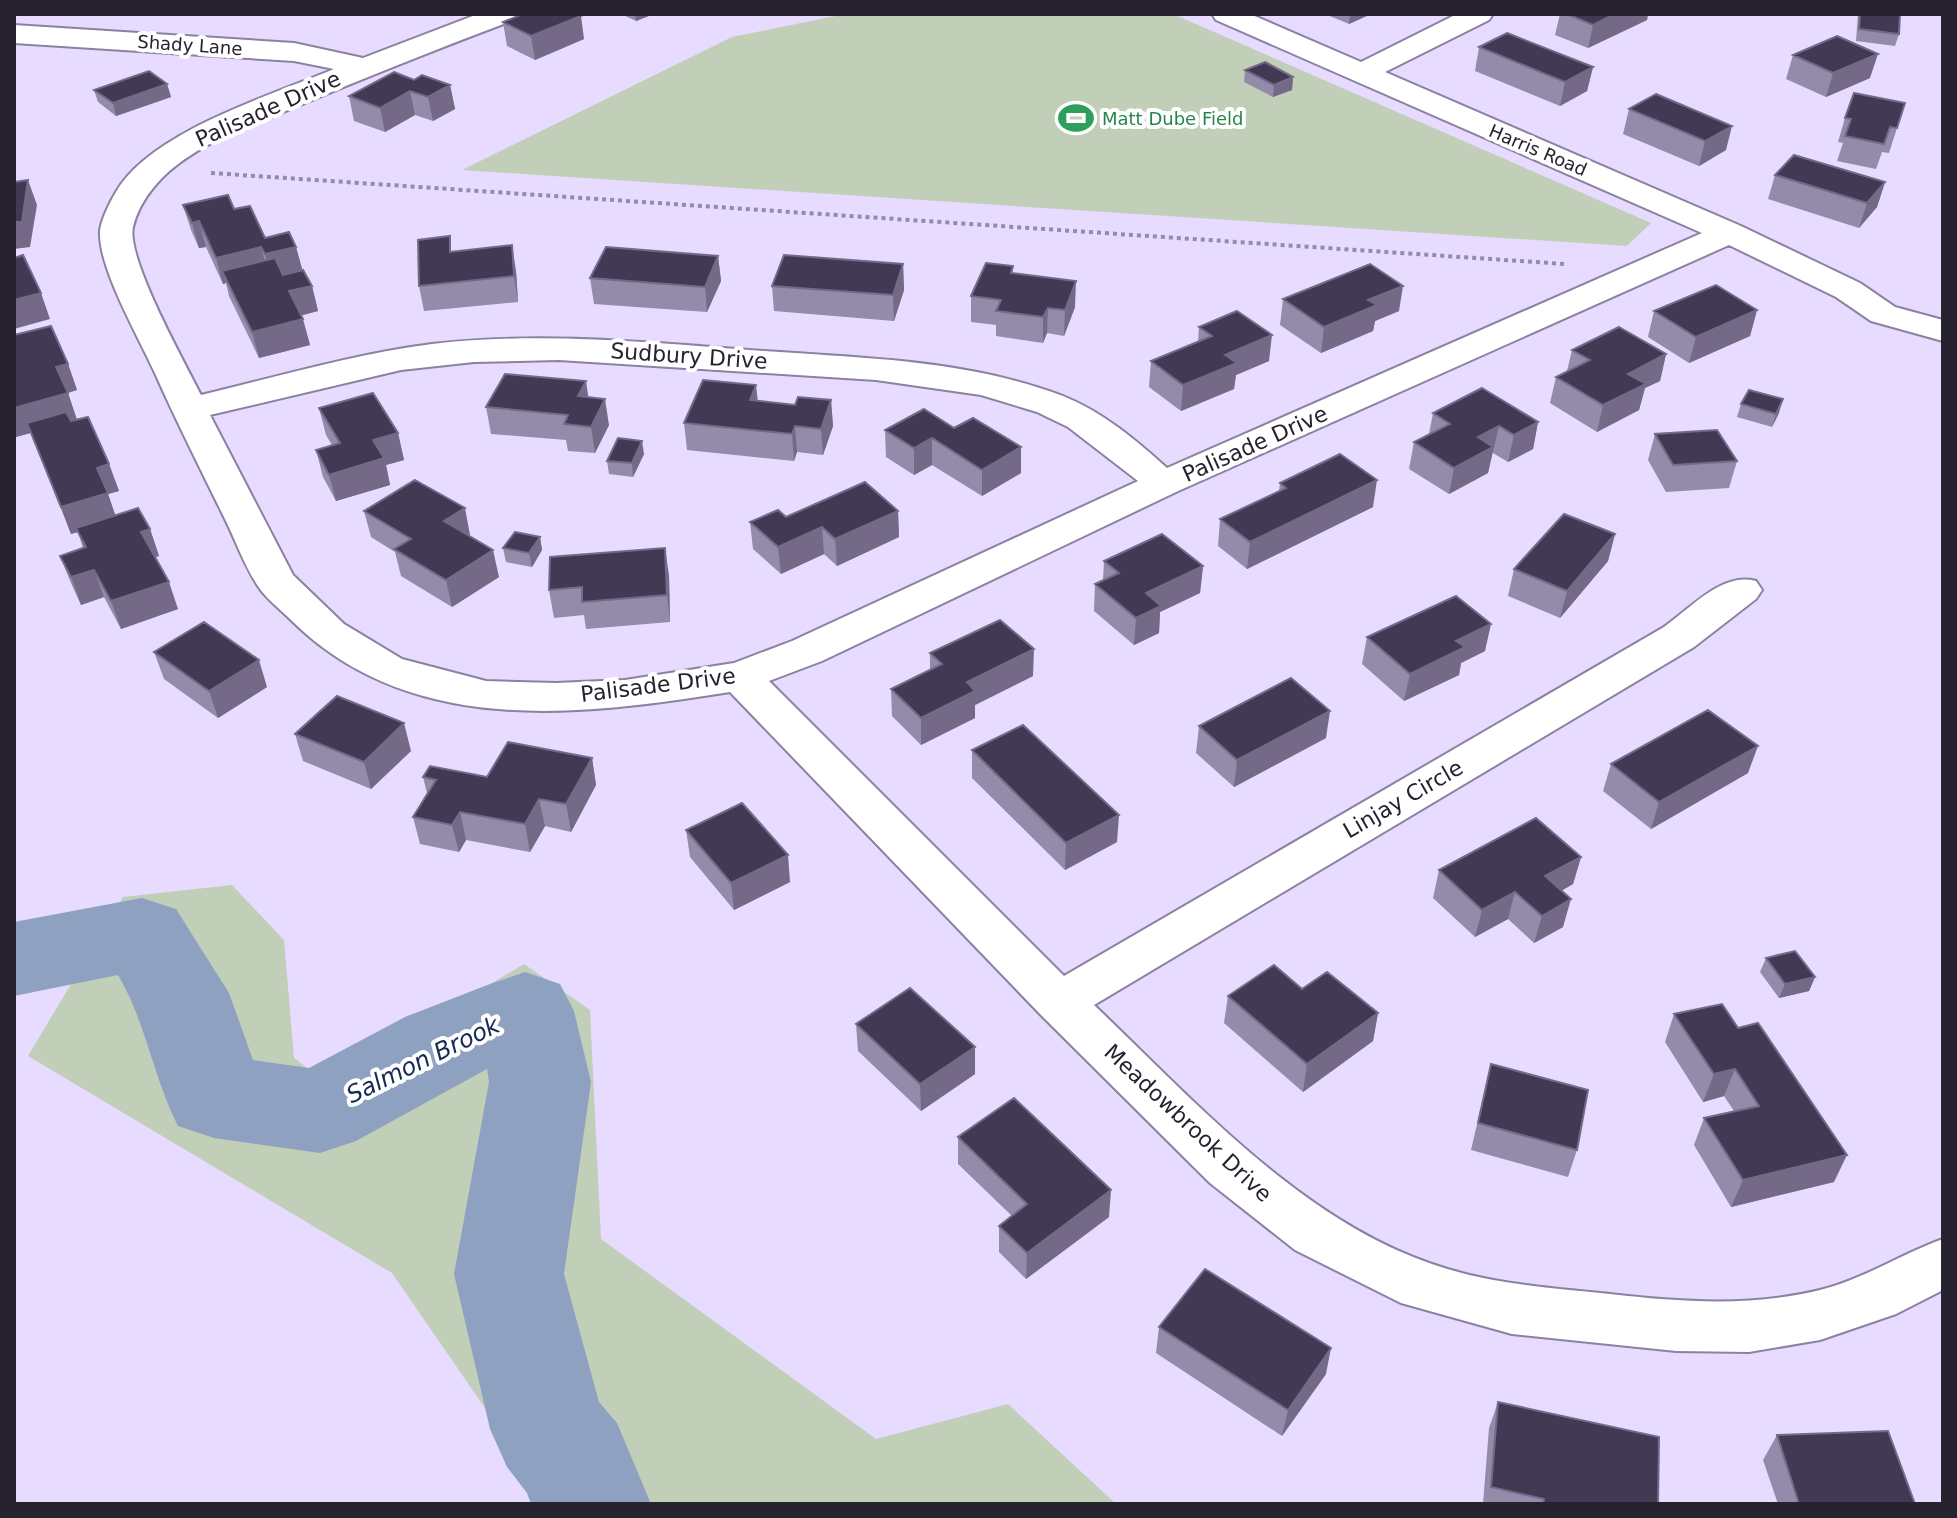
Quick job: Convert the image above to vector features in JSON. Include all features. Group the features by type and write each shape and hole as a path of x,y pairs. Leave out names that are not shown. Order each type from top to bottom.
{"street":[{"name":"Palisade Drive","path":"504,14 365,67 212,131 166,158 132,192 116,229 120,260 189,409 276,582 329,634 387,669 434,684 486,695 556,697 625,694 740,676 807,651 1163,484 1729,233"},
{"name":"Harris Road","path":"1226,14 1729,233 1848,290 1943,354"},
{"path":"1361,73 1479,14"},
{"name":"Shady Lane","path":"14,34 294,52 365,67"},
{"name":"Harris Road","path":"1848,290 1943,310"},
{"name":"Harris Road","path":"1883,314 1943,331"},
{"name":"Sudbury Drive","path":"189,409 405,361 484,351 604,350 887,371 953,378 1008,389 1054,406 1092,425 1163,484"},
{"name":"Linjay Circle","path":"1059,1002 1679,637 1742,590"},
{"name":"Meadowbrook Drive","path":"740,676 1059,1002 1229,1167 1314,1234 1421,1286 1512,1309 1676,1326 1749,1327 1820,1315 1876,1297 1943,1263"}],"path":[{"path":"205,173 1568,264"}],"green space":[{"path":"845,14 1173,14 1651,223 1627,246 462,170 732,37"},
{"path":"232,885 284,940 294,1058 326,1082 524,964 590,1010 601,1239 876,1439 1008,1404 1116,1504 551,1504 392,1273 28,1056 123,897"}],"building":[{"path":"523,14 581,16 531,36 503,22"},
{"path":"1567,14 1615,14 1593,25"},
{"path":"1860,14 1900,14 1899,34 1859,29"},
{"path":"1507,33 1593,67 1565,82 1479,47"},
{"path":"1837,36 1878,54 1833,73 1793,55"},
{"path":"1265,62 1293,77 1274,85 1245,70"},
{"path":"149,71 167,84 113,103 94,90"},
{"path":"394,72 414,80 422,75 450,85 428,97 410,91 380,108 349,96"},
{"path":"1854,93 1905,103 1897,128 1890,127 1884,144 1845,136 1851,119 1845,118"},
{"path":"1656,94 1732,126 1705,141 1629,109"},
{"path":"1794,155 1885,182 1867,203 1775,175"},
{"path":"28,180 22,222 14,222 14,182"},
{"path":"228,195 234,209 250,206 265,238 289,232 296,247 265,254 261,247 216,258 199,221 192,223 183,205"},
{"path":"450,236 450,252 512,245 514,276 419,286 418,240"},
{"path":"606,247 718,256 705,287 590,278"},
{"path":"23,255 41,293 14,300 14,258"},
{"path":"784,255 903,264 893,295 772,286"},
{"path":"275,258 283,275 303,270 312,286 289,291 303,319 252,332 222,271"},
{"path":"986,263 1013,266 1011,273 1076,281 1065,310 1048,308 1043,317 996,311 1001,300 971,296"},
{"path":"1370,264 1403,286 1368,300 1377,305 1324,327 1283,299"},
{"path":"1716,285 1757,310 1696,337 1654,311"},
{"path":"1237,311 1272,335 1225,355 1237,363 1183,385 1151,361 1212,336 1199,327"},
{"path":"51,326 68,364 56,367 68,393 14,408 14,335"},
{"path":"1619,327 1666,354 1628,374 1646,384 1603,405 1556,377 1590,360 1572,350"},
{"path":"505,374 586,381 578,396 605,399 591,427 564,424 568,415 486,407"},
{"path":"703,380 756,385 750,400 795,405 798,397 831,400 821,429 795,426 792,434 684,423"},
{"path":"1482,388 1538,422 1514,435 1499,426 1478,437 1493,447 1454,468 1414,442 1450,424 1433,413"},
{"path":"1749,390 1783,399 1776,414 1741,404"},
{"path":"373,393 398,433 373,440 384,458 329,475 316,450 340,443 319,408"},
{"path":"924,409 954,428 973,418 1021,447 982,470 932,438 914,448 885,430"},
{"path":"66,412 71,421 88,417 109,464 97,468 108,493 61,507 27,423"},
{"path":"1717,430 1737,461 1673,465 1655,434"},
{"path":"618,438 642,441 632,463 607,461"},
{"path":"1340,454 1377,480 1250,542 1220,519 1286,488 1280,483"},
{"path":"415,480 465,508 444,521 493,550 446,580 394,549 411,539 364,511"},
{"path":"865,482 898,511 835,539 822,527 778,547 750,522 778,510 786,517"},
{"path":"138,508 150,529 141,532 169,582 111,601 94,570 71,577 60,556 86,547 76,528"},
{"path":"1564,514 1615,534 1567,591 1514,569"},
{"path":"515,532 540,537 529,553 503,548"},
{"path":"1162,534 1203,566 1146,593 1161,606 1136,618 1095,584 1119,573 1104,561"},
{"path":"665,548 667,595 582,602 582,587 549,590 550,557"},
{"path":"1456,596 1491,624 1456,641 1465,647 1410,674 1367,637"},
{"path":"1000,620 1034,649 967,682 975,691 921,718 891,689 942,664 930,653"},
{"path":"204,622 259,660 209,691 154,652"},
{"path":"1291,678 1330,711 1237,760 1199,726"},
{"path":"337,696 404,723 364,762 295,734"},
{"path":"1708,710 1758,746 1659,802 1611,764"},
{"path":"1023,725 1119,815 1066,843 972,750"},
{"path":"508,742 592,758 566,804 539,799 525,824 460,812 452,825 413,817 436,780 423,777 430,766 487,777"},
{"path":"742,803 788,855 731,883 686,830"},
{"path":"1536,818 1581,857 1545,876 1571,899 1542,916 1515,892 1482,910 1439,870"},
{"path":"1795,951 1815,977 1785,984 1766,958"},
{"path":"1274,965 1302,989 1327,972 1378,1013 1307,1064 1228,996"},
{"path":"910,988 975,1047 920,1084 856,1024"},
{"path":"1722,1004 1738,1028 1758,1023 1847,1155 1743,1180 1704,1118 1759,1106 1735,1069 1714,1074 1674,1014"},
{"path":"1491,1064 1588,1090 1577,1150 1478,1123"},
{"path":"1014,1098 1111,1190 1027,1253 999,1226 1027,1204 958,1137"},
{"path":"1205,1269 1331,1348 1288,1410 1159,1327"},
{"path":"1498,1402 1659,1437 1658,1504 1543,1504 1544,1499 1491,1487"},
{"path":"1888,1431 1915,1504 1799,1504 1777,1435"}],"waterway":[{"name":"Salmon Brook","path":"14,959 142,934 180,993 214,1097 320,1111 440,1045 525,1011 540,1082 509,1274 548,1429 575,1462 591,1504"}],"place":[{"name":"Matt Dube Field","path":"1076,118"}]}
